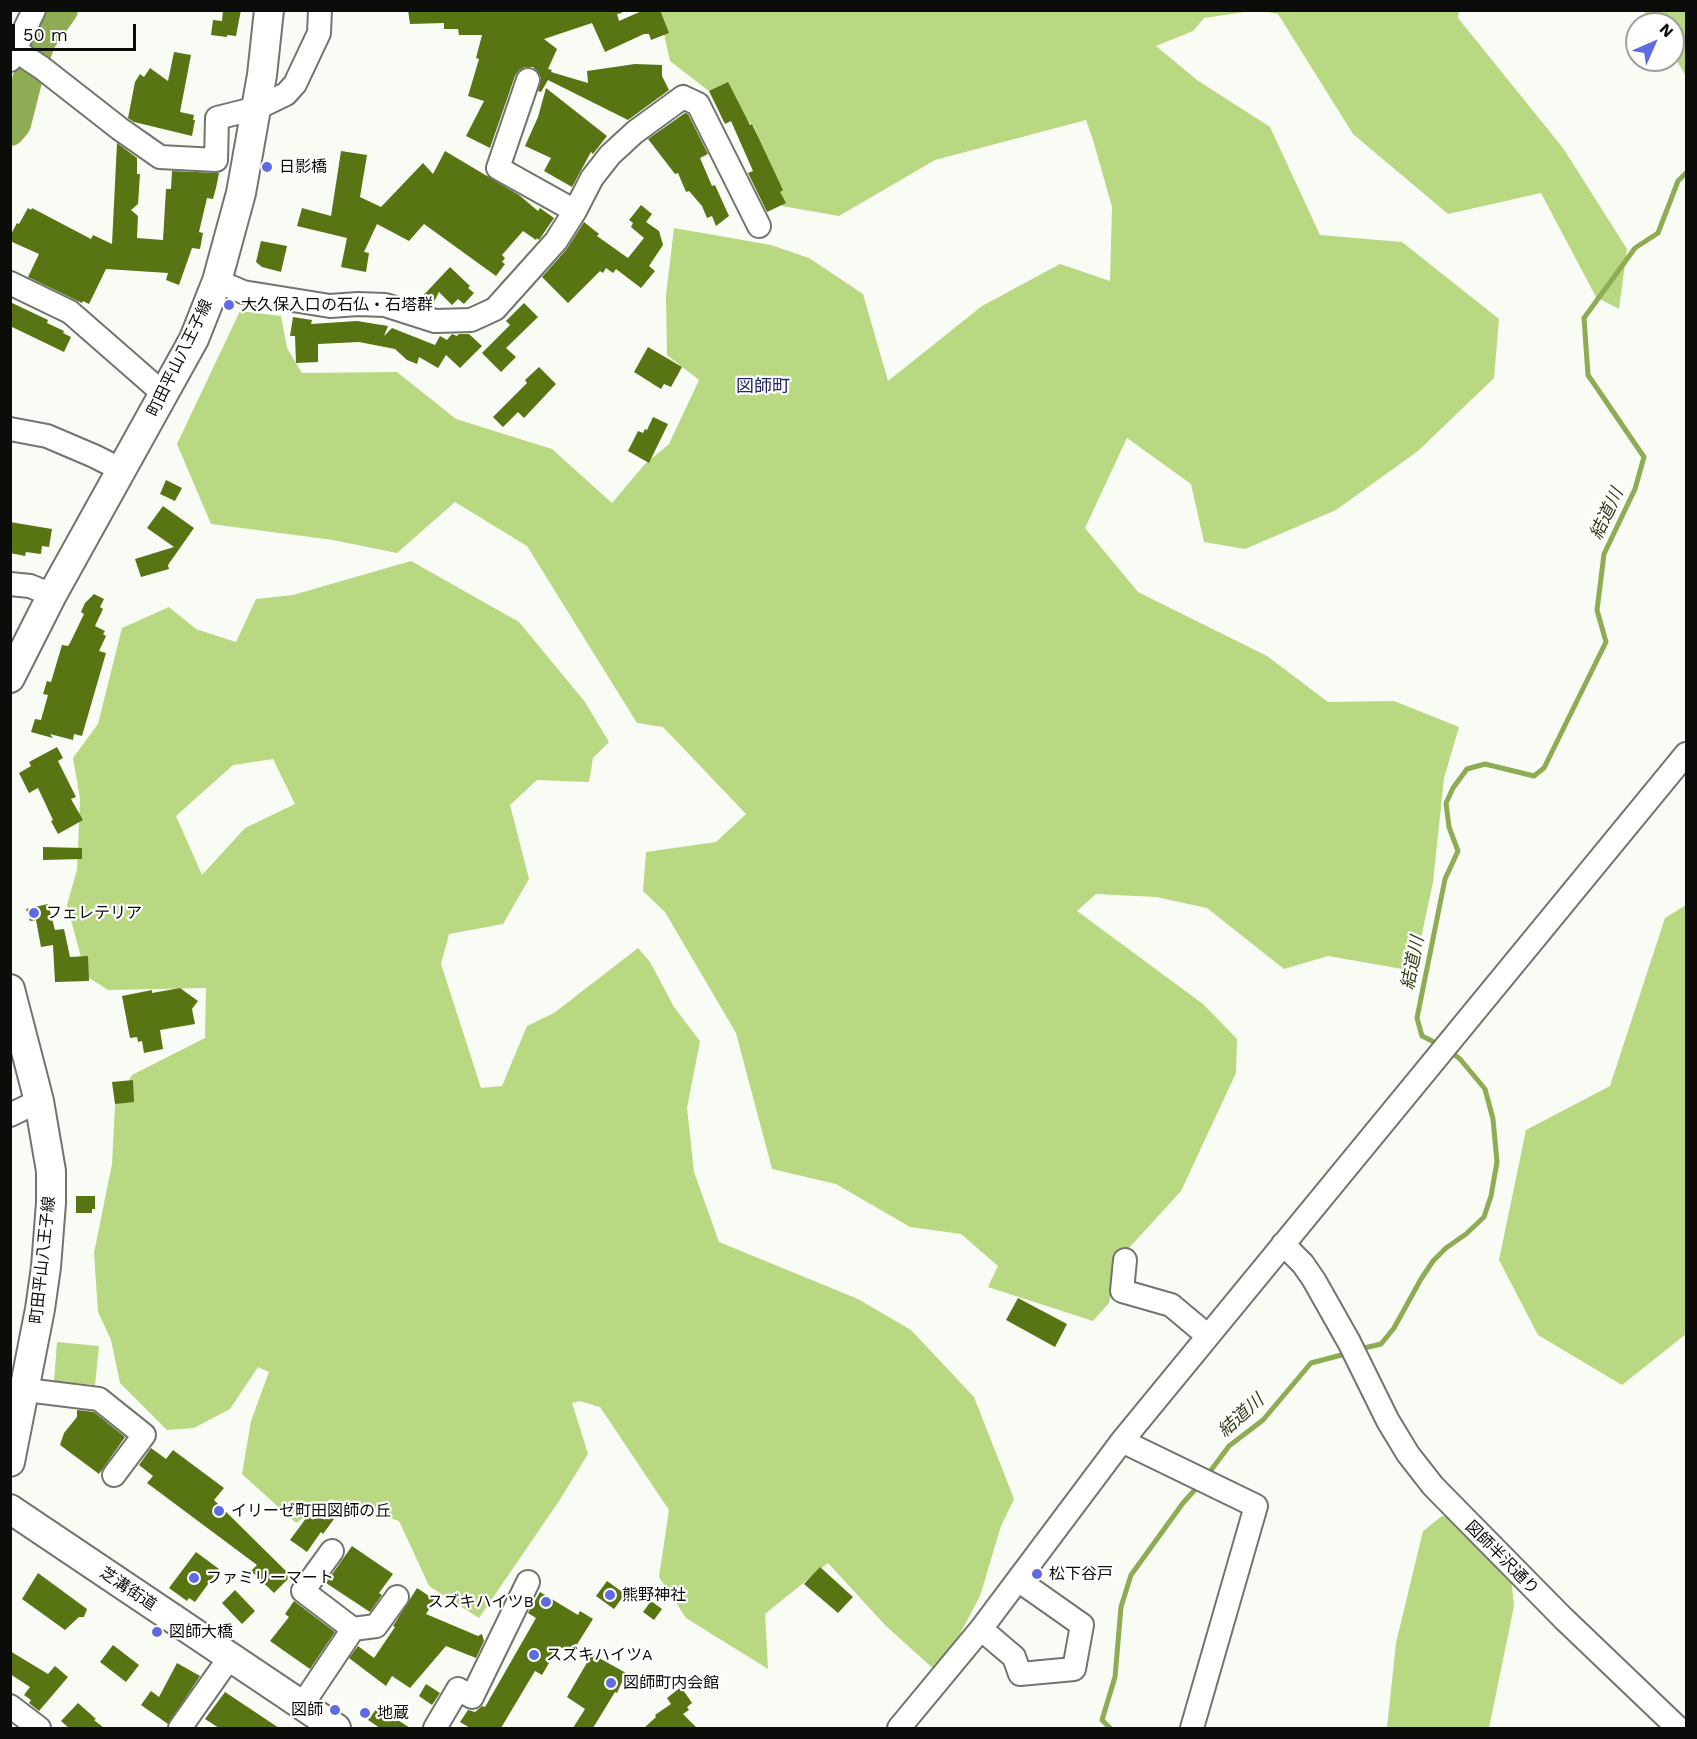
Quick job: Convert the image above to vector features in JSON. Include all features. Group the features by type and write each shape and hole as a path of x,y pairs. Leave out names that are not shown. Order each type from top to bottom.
{"main road":[{"name":"町田平山八王子線","path":"10,678 52,595 194,339 217,281 240,193 257,108 269,10"},
{"name":"町田平山八王子線","path":"10,989 39,1101 51,1171 46,1267 26,1390 10,1462"},
{"name":"芝溝街道","path":"10,1509 336,1728"}],"street":[{"path":"34,10 16,55 42,68 160,157 216,160 217,118 257,108 286,94 295,84 318,33 320,10"},
{"path":"528,80 498,168 575,211"},
{"path":"217,281 243,292 330,306 385,305 435,321 471,320 495,309 556,241 592,178 610,155 635,132 683,98 698,104 759,226"},
{"path":"10,283 70,312 165,394"},
{"path":"10,429 47,436 122,470"},
{"path":"10,584 30,586 52,595"},
{"path":"899,1728 981,1629 1122,1440 1686,754"},
{"path":"10,1114 39,1101"},
{"name":"図師半沢通り","path":"1283,1245 1303,1264 1314,1280 1354,1352 1388,1421 1408,1454 1433,1486 1547,1602 1678,1728"},
{"path":"1125,1260 1122,1291 1171,1305 1208,1336"},
{"path":"26,1390 99,1399 144,1435 114,1475"},
{"path":"1122,1440 1257,1506 1192,1728"},
{"path":"332,1551 303,1591 353,1629 376,1626 397,1596"},
{"path":"981,1629 1014,1657 1020,1674 1074,1669 1082,1624 1018,1580"},
{"path":"435,1728 458,1689 472,1697 528,1582"},
{"path":"302,1705 353,1629"},
{"path":"180,1728 230,1656"},
{"path":"10,1706 39,1728"}],"green space":[{"path":"659,11 1252,11 1204,18 1193,31 1156,46 1197,80 1270,127 1320,235 1402,242 1499,319 1494,378 1418,451 1336,510 1245,549 1204,542 1191,484 1127,438 1085,528 1138,592 1267,656 1328,702 1394,701 1459,727 1444,778 1433,882 1414,971 1328,956 1284,969 1207,908 1156,897 1096,894 1077,911 1203,1004 1237,1039 1236,1073 1181,1191 1118,1260 1109,1303 1093,1321 988,1287 998,1266 961,1234 910,1227 836,1184 772,1169 736,1033 665,912 643,891 646,852 716,842 746,814 663,727 637,723 527,546 455,502 397,553 333,540 211,524 177,444 240,311 281,316 287,348 302,373 397,372 456,419 552,449 612,503 645,464 669,444 699,380 667,355 666,295 674,228 771,245 809,258 863,294 888,381 982,306 1060,264 1110,281 1112,207 1086,120 935,160 839,216 782,206 754,126 670,61"},
{"path":"1262,11 1459,11 1458,18 1563,148 1627,249 1619,309 1596,297 1541,193 1448,214 1353,134 1278,14"},
{"path":"1686,11 1686,76 1684,72 1685,12 1645,12"},
{"path":"411,561 519,622 585,702 609,742 593,758 589,782 537,780 510,805 529,879 503,924 449,934 441,964 481,1088 502,1086 527,1026 554,1013 638,948 650,962 674,1007 700,1041 687,1108 694,1172 719,1242 858,1299 911,1330 974,1397 1014,1499 1001,1526 980,1596 937,1672 886,1626 828,1563 765,1614 768,1669 686,1618 659,1577 669,1510 600,1407 580,1401 572,1403 588,1454 559,1501 479,1618 429,1586 399,1521 331,1499 296,1523 242,1474 251,1421 269,1372 258,1367 230,1409 194,1428 167,1430 120,1383 111,1340 98,1312 94,1253 112,1164 115,1105 132,1075 205,1038 206,988 108,990 86,976 67,905 77,870 80,798 73,758 98,724 122,628 169,607 196,629 236,642 256,599 293,595","holes":["273,759 295,804 245,828 202,875 176,816 233,765"]},
{"path":"1686,905 1686,1334 1622,1385 1538,1335 1499,1260 1526,1130 1610,1086 1665,918"},
{"path":"57,1342 99,1346 95,1385 54,1381"},
{"path":"1442,1516 1470,1521 1510,1566 1514,1606 1489,1728 1387,1728 1396,1643 1423,1531"}],"building":[{"path":"223,10 241,10 236,36 211,35 213,20 222,21"},
{"path":"408,10 621,10 622,13 617,14 619,21 644,10 660,10 669,33 651,40 649,34 644,34 605,52 592,23 544,39 557,49 548,69 552,70 551,72 588,83 587,71 635,64 662,65 662,76 669,90 628,120 548,80 541,92 538,91 541,78 538,72 533,67 525,67 515,76 490,148 466,136 484,101 468,96 479,59 476,58 482,35 459,35 458,29 444,29 444,23 410,24"},
{"path":"174,52 191,55 180,112 194,115 192,136 134,122 128,118 135,82 140,74 144,77 150,68 168,81"},
{"path":"728,82 750,125 752,124 783,190 780,192 786,203 767,212 748,173 753,171 731,121 725,124 709,91"},
{"path":"546,88 607,136 593,154 591,152 572,187 544,171 551,158 525,146 538,117"},
{"path":"685,113 688,114 708,154 700,158 729,216 716,226 712,216 707,218 702,206 689,191 686,192 678,173 675,174 648,139"},
{"path":"117,143 137,158 137,174 140,174 138,204 131,210 138,216 137,238 163,240 166,189 171,189 172,171 219,173 216,188 213,199 207,198 199,232 203,233 200,249 192,248 179,285 166,280 168,273 106,269 89,304 83,301 82,303 28,277 39,254 10,241 10,236 28,208 31,210 32,208 91,239 93,235 112,244"},
{"path":"341,151 367,155 360,197 381,207 423,163 433,174 445,151 519,195 538,211 540,208 554,218 539,240 523,231 502,255 505,258 502,262 505,264 496,276 424,224 409,241 377,224 364,252 369,253 366,272 341,267 347,238 297,226 302,208 331,216"},
{"path":"641,205 652,214 646,222 659,231 663,245 649,266 655,271 641,288 616,269 613,273 606,268 603,273 600,271 568,303 542,277 566,250 584,222 599,234 597,236 628,258 644,238 631,227 633,223 629,220"},
{"path":"261,241 287,246 281,272 262,267 256,262"},
{"path":"450,267 470,286 468,288 474,293 464,304 458,299 452,305 439,292 432,306 418,301"},
{"path":"10,302 48,320 47,323 71,337 64,352 10,326"},
{"path":"524,303 538,317 506,348 516,357 501,372 482,353 510,325 506,321"},
{"path":"293,317 312,320 311,324 357,321 388,326 384,336 392,328 435,345 440,336 447,340 452,334 457,336 469,334 482,346 460,368 446,355 438,368 419,357 417,364 407,360 395,349 359,342 318,344 318,362 296,363 295,336 290,336"},
{"path":"648,347 682,367 671,387 664,384 661,389 634,372"},
{"path":"539,367 556,384 524,418 518,412 503,427 493,417 527,383 525,380"},
{"path":"653,417 668,424 649,463 628,451 638,431 643,433 645,429 647,430"},
{"path":"166,480 182,488 175,501 160,494"},
{"path":"163,506 194,528 168,565 169,569 141,577 135,559 174,547 147,528"},
{"path":"10,522 52,529 49,547 42,546 41,554 26,552 25,556 10,553"},
{"path":"94,594 104,599 100,607 103,609 95,626 105,631 103,634 106,636 99,651 106,653 82,736 74,734 73,740 31,732 35,719 41,720 48,695 43,694 47,681 51,682 62,645 68,646 70,643 84,614 81,612 85,603"},
{"path":"57,747 63,758 58,761 76,797 71,799 83,820 58,834 38,788 29,793 19,773 31,766 29,762"},
{"path":"43,847 82,848 82,859 43,860"},
{"path":"48,904 55,930 64,929 70,957 88,956 89,981 55,982 53,945 41,947 36,920 30,921 26,909"},
{"path":"180,988 198,1001 192,1009 195,1024 160,1030 163,1049 144,1053 142,1041 138,1042 137,1037 130,1038 122,996 152,990 152,993"},
{"path":"133,1080 134,1102 115,1104 112,1082"},
{"path":"76,1196 95,1196 95,1209 92,1209 92,1213 76,1213"},
{"path":"1018,1298 1067,1324 1055,1347 1006,1320"},
{"path":"77,1410 94,1412 125,1437 99,1474 60,1445 64,1433 77,1417"},
{"name":"イリーゼ町田図師の丘","path":"151,1448 166,1459 173,1450 224,1488 214,1500 291,1576 274,1593 251,1571 257,1565 147,1483 153,1476 139,1465"},
{"path":"315,1506 334,1519 323,1534 321,1532 307,1552 290,1540"},
{"path":"352,1546 393,1574 379,1593 382,1595 370,1612 326,1583"},
{"name":"ファミリーマート","path":"196,1552 219,1569 195,1602 189,1598 187,1601 169,1588"},
{"path":"820,1567 853,1597 838,1613 804,1584"},
{"path":"38,1573 87,1609 84,1617 79,1617 65,1630 22,1599"},
{"name":"熊野神社","path":"607,1581 625,1594 614,1609 596,1596"},
{"path":"417,1588 435,1600 426,1614 478,1636 482,1634 484,1641 476,1658 446,1646 410,1688 392,1676 386,1686 349,1658 358,1646 374,1658"},
{"path":"235,1590 255,1611 242,1624 222,1603"},
{"path":"540,1592 578,1615 580,1611 593,1619 571,1654 559,1646 542,1675 535,1671 501,1728 470,1728 460,1722 468,1710 475,1712 482,1706 485,1707 536,1618 528,1613"},
{"path":"294,1601 335,1632 310,1669 270,1641 289,1617 285,1614"},
{"path":"651,1601 662,1609 654,1620 643,1612"},
{"path":"113,1645 139,1665 126,1682 100,1662"},
{"path":"10,1651 48,1674 55,1666 68,1677 39,1711 29,1703 31,1700 24,1695 30,1687 10,1674"},
{"path":"592,1654 626,1673 617,1693 615,1692 593,1728 573,1728 585,1709 567,1697"},
{"path":"177,1663 200,1676 168,1724 141,1705 151,1691 159,1697"},
{"path":"426,1684 440,1693 432,1705 419,1696"},
{"path":"681,1687 692,1703 687,1707 689,1710 683,1714 697,1728 644,1728 656,1717 655,1715 671,1704 667,1698"},
{"path":"225,1692 279,1728 219,1728 205,1719"},
{"path":"78,1703 104,1728 69,1728 61,1721"},
{"path":"378,1707 410,1728 380,1728 368,1720"}],"waterway":[{"path":"10,131 16,124 30,69 42,39 63,10"},
{"name":"結道川","path":"1440,1045 1422,1036 1417,1018 1445,879 1458,851 1449,827 1446,803 1453,788 1467,769 1485,764 1534,776 1544,768 1606,642 1597,610 1604,554 1635,489 1644,457 1588,375 1584,318 1635,248 1658,233 1678,181 1686,173"},
{"name":"結道川","path":"1360,1349 1381,1344 1394,1328 1433,1261 1484,1217 1491,1196 1497,1162 1493,1119 1485,1089 1460,1059 1448,1050"},
{"name":"結道川","path":"1206,1477 1229,1446 1263,1420 1311,1363 1349,1353"},
{"name":"結道川","path":"1110,1728 1102,1720 1115,1677 1121,1607 1131,1575 1183,1503 1200,1484"}],"place":[{"name":"日影橋","path":"267,167"},
{"name":"大久保入口の石仏・石塔群","path":"229,305"},
{"name":"フェレテリア","path":"34,913"},
{"name":"イリーゼ町田図師の丘","path":"219,1511"},
{"name":"松下谷戸","path":"1037,1574"},
{"name":"ファミリーマート","path":"194,1578"},
{"name":"熊野神社","path":"610,1595"},
{"name":"スズキハイツB","path":"546,1602"},
{"name":"図師大橋","path":"157,1632"},
{"name":"スズキハイツA","path":"534,1655"},
{"name":"図師町内会館","path":"611,1683"},
{"name":"図師","path":"335,1710"},
{"name":"地蔵","path":"365,1713"}],"district":[{"name":"図師町","path":"763,387"}]}
